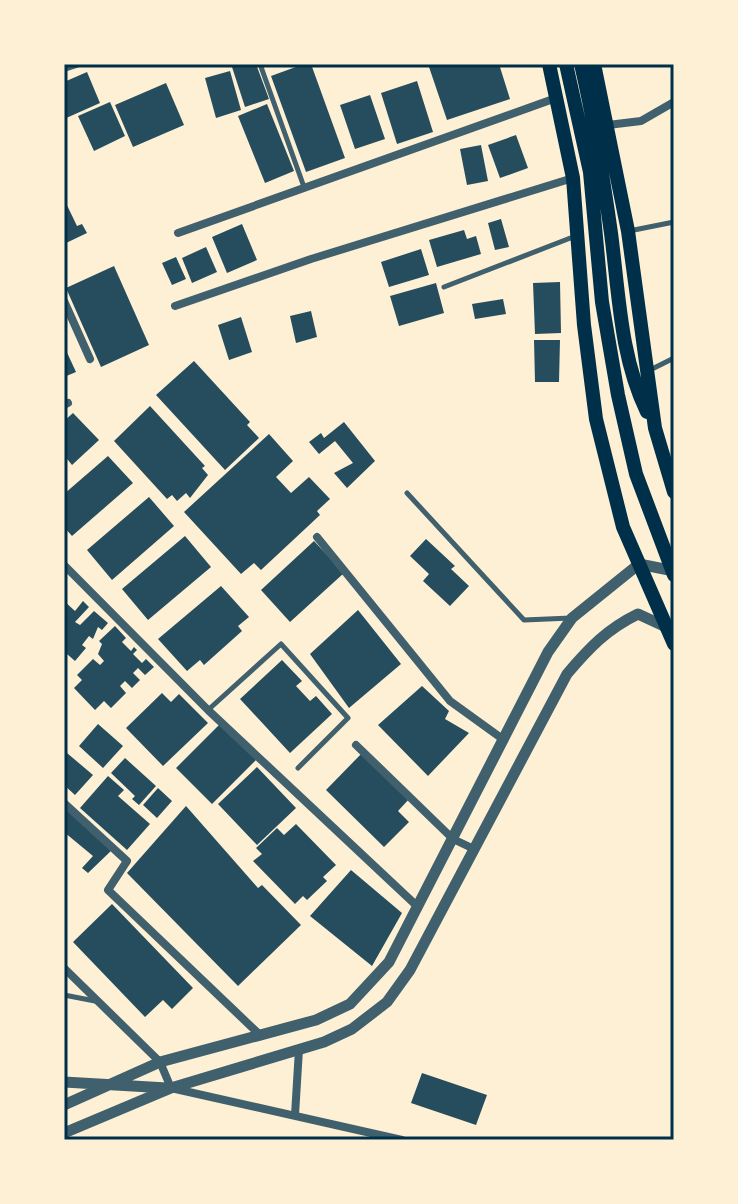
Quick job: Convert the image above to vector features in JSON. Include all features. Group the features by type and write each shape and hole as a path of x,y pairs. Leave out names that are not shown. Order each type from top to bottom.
{"main road":[{"path":"549,64 573,178 584,325 596,419 623,527 674,644"},
{"path":"566,64 590,172 602,302 618,395 636,474 674,573"},
{"path":"581,64 596,126 625,347 634,384 669,456 674,492"},
{"path":"594,64 628,231 655,428"}],"street":[{"path":"64,68 76,64"},
{"path":"178,233 557,98"},
{"path":"608,125 641,121 674,102"},
{"path":"175,306 311,259 573,178"},
{"path":"64,301 90,359"},
{"path":"317,537 450,701 504,740"},
{"path":"64,1105 160,1062 316,1020 350,1004 389,962 548,652 572,618 639,564 674,573"},
{"path":"64,565 208,710 418,907"},
{"path":"64,1133 171,1088 299,1049 352,1029 387,1002 410,970 567,674 593,643 616,625 638,614 664,626"},
{"path":"356,745 453,839 474,849"},
{"path":"64,803 127,861 108,890 261,1036"},
{"path":"64,968 160,1062 171,1088"},
{"path":"295,1115 299,1049"},
{"path":"64,1082 171,1088 402,1140"}],"lane":[{"path":"260,64 304,188"},
{"path":"628,231 674,222"},
{"path":"444,287 578,235"},
{"path":"646,372 674,358"},
{"path":"407,493 524,620 572,618"},
{"path":"208,710 281,644 348,718 298,768"},
{"path":"64,995 100,1001"}],"building":[{"path":"256,64 269,99 245,107 232,67"},
{"path":"311,64 345,158 306,172 271,76"},
{"path":"428,64 499,64 510,99 447,120"},
{"path":"230,71 241,110 216,118 205,78"},
{"path":"87,72 100,103 64,119 64,82"},
{"path":"417,81 433,132 397,144 381,93"},
{"path":"166,83 184,125 133,147 115,105"},
{"path":"370,95 385,139 355,149 340,105"},
{"path":"110,102 125,136 94,151 78,116"},
{"path":"267,104 294,171 265,183 238,116"},
{"path":"516,135 528,168 500,178 488,145"},
{"path":"481,145 488,181 467,185 460,149"},
{"path":"64,199 77,226 82,224 87,233 64,244"},
{"path":"501,219 509,247 495,250 488,223"},
{"path":"242,224 257,260 227,273 212,237"},
{"path":"464,230 467,239 476,236 481,254 437,267 429,240"},
{"path":"206,247 217,272 192,283 182,258"},
{"path":"421,249 429,275 389,287 381,262"},
{"path":"176,257 186,279 172,285 162,263"},
{"path":"114,266 149,345 101,367 66,288"},
{"path":"560,282 561,333 535,334 533,283"},
{"path":"436,283 444,313 399,326 390,296"},
{"path":"503,299 506,314 475,319 472,304"},
{"path":"311,311 317,337 296,343 290,316"},
{"path":"241,317 252,352 229,360 218,325"},
{"path":"534,340 560,340 559,382 535,382"},
{"path":"64,346 76,372 64,377"},
{"path":"194,361 250,422 247,425 259,438 225,470 156,395"},
{"path":"150,406 205,466 202,468 208,475 190,498 186,493 177,501 172,495 167,499 114,441"},
{"path":"73,413 99,440 72,465 64,455 64,421"},
{"path":"344,422 375,461 347,488 334,473 353,463 335,441 319,454 309,442 321,433 324,438"},
{"path":"269,434 293,461 276,477 291,493 309,477 330,499 317,511 320,515 261,570 254,563 241,574 184,512"},
{"path":"108,456 133,483 72,536 64,527 64,494"},
{"path":"149,497 174,526 112,580 87,550"},
{"path":"185,536 211,567 148,620 122,589"},
{"path":"426,539 455,566 451,569 469,586 450,606 423,581 429,574 410,556"},
{"path":"314,541 344,573 290,622 261,590"},
{"path":"221,586 249,617 238,626 242,631 204,665 200,660 187,671 158,639"},
{"path":"64,601 75,611 83,601 89,607 75,622 80,625 94,611 108,623 102,630 98,627 93,639 89,636 82,645 86,648 75,661 67,654 64,657"},
{"path":"358,610 401,664 349,708 310,654"},
{"path":"115,626 126,638 122,642 131,651 134,647 137,650 133,654 142,663 146,659 154,667 145,675 138,668 133,673 140,680 132,688 125,681 120,686 126,693 111,708 104,701 95,710 74,688 82,680 77,675 93,659 100,665 104,661 98,654 102,644 99,641"},
{"path":"282,660 302,681 296,686 310,701 316,696 332,714 290,753 240,699"},
{"path":"422,686 449,711 445,719 469,733 428,776 378,725"},
{"path":"162,693 171,702 179,694 208,723 163,766 126,728"},
{"path":"98,724 123,746 103,768 79,746"},
{"path":"220,724 256,760 212,804 176,768"},
{"path":"363,752 410,798 398,811 409,822 384,847 326,790"},
{"path":"67,753 93,775 75,795 64,785 64,757"},
{"path":"125,758 156,786 139,805 132,799 135,796 111,773"},
{"path":"257,767 296,808 257,845 218,804"},
{"path":"108,776 124,790 118,796 150,824 127,850 80,808"},
{"path":"158,788 172,801 157,818 143,805"},
{"path":"64,806 113,849 88,873 82,868 93,856 64,832"},
{"path":"186,806 258,888 262,885 301,925 238,986 127,873"},
{"path":"296,824 336,865 323,877 327,881 307,900 303,896 295,904 253,861 262,854 256,848 277,828 284,835"},
{"path":"351,870 402,913 372,966 310,916"},
{"path":"112,904 193,988 172,1009 163,1000 145,1017 73,942"},
{"path":"422,1073 487,1095 476,1125 411,1103"}]}
